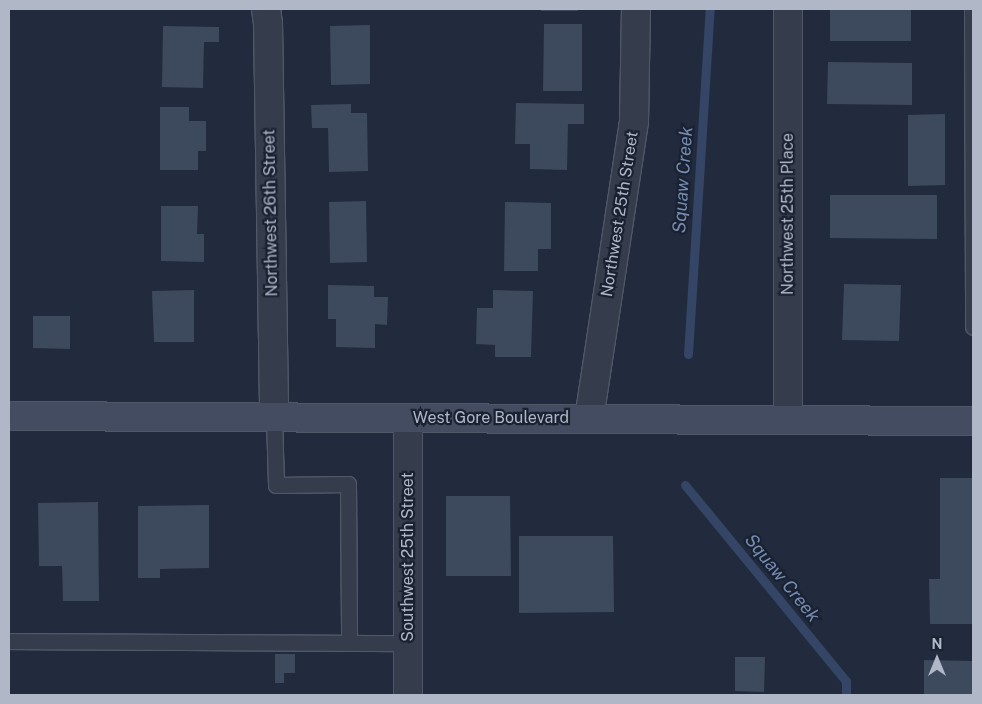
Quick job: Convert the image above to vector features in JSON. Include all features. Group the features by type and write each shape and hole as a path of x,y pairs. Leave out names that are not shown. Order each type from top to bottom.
{"main road":[{"name":"West Gore Boulevard","path":"9,416 973,421"}],"street":[{"name":"Northwest 26th Street","path":"266,9 268,33 274,417"},
{"name":"Northwest 25th Street","path":"589,419 634,122 636,9"},
{"name":"Northwest 25th Place","path":"788,9 788,420"},
{"name":"Southwest 25th Street","path":"408,418 408,695"}],"lane":[{"path":"972,9 973,327"},
{"path":"274,417 276,485 348,484 349,642"},
{"path":"9,641 408,642"}],"building":[{"path":"541,9 578,9 578,11 541,11"},
{"path":"830,9 911,9 911,41 830,41"},
{"path":"544,24 582,24 582,91 543,91"},
{"path":"370,25 370,84 331,85 330,26"},
{"path":"163,26 219,27 219,42 204,42 203,88 162,87"},
{"path":"828,62 912,63 912,105 827,104"},
{"path":"516,103 584,104 584,124 568,124 567,170 530,169 530,144 515,144"},
{"path":"351,104 351,113 367,113 368,171 329,172 328,128 312,128 311,105"},
{"path":"160,107 189,107 189,121 206,121 206,151 198,151 198,170 160,170"},
{"path":"945,114 945,185 908,186 908,115"},
{"path":"830,195 937,195 937,239 830,238"},
{"path":"366,201 367,262 330,263 329,202"},
{"path":"505,202 551,203 551,249 538,249 538,271 504,271"},
{"path":"161,206 198,206 197,234 204,234 204,262 161,261"},
{"path":"844,284 901,285 899,341 842,340"},
{"path":"328,285 374,286 374,297 388,297 387,325 375,324 375,348 336,347 336,319 328,319"},
{"path":"194,290 194,342 154,342 152,291"},
{"path":"493,290 533,291 531,357 495,357 495,345 476,344 477,308 493,308"},
{"path":"33,316 70,316 70,349 33,348"},
{"path":"940,478 973,478 973,624 930,624 929,579 940,579"},
{"path":"446,496 510,496 511,576 446,576"},
{"path":"98,502 99,601 63,601 62,566 39,566 38,503"},
{"path":"209,505 209,568 160,569 160,578 138,578 138,506"},
{"path":"519,536 613,536 614,612 519,613"},
{"path":"275,654 295,654 295,673 284,673 284,683 275,683"},
{"path":"735,657 765,657 764,692 735,691"},
{"path":"924,660 973,661 973,695 924,695"}],"waterway":[{"name":"Squaw Creek","path":"688,354 710,9"},
{"name":"Squaw Creek","path":"685,485 846,681 846,695"}]}
